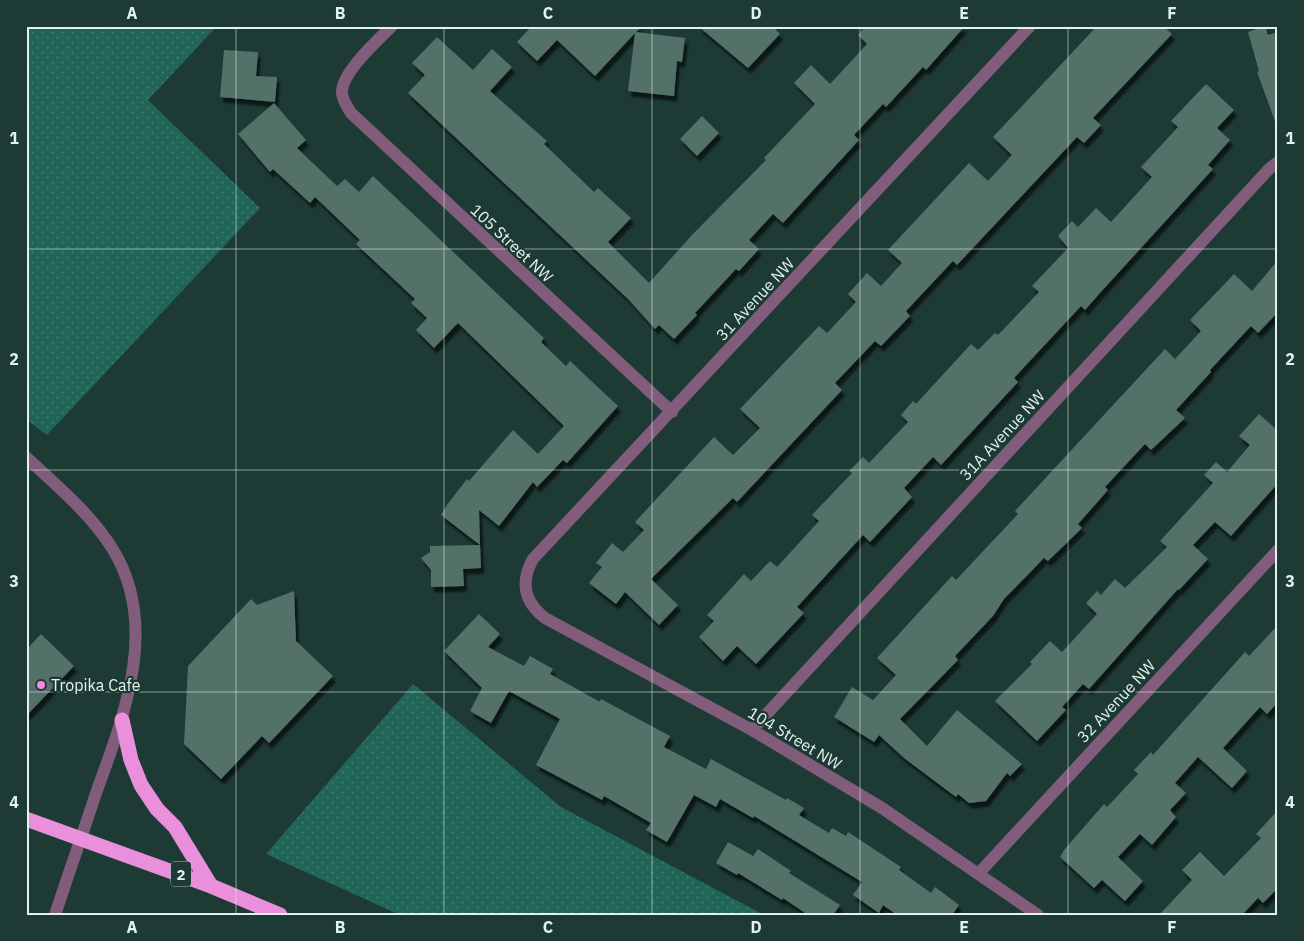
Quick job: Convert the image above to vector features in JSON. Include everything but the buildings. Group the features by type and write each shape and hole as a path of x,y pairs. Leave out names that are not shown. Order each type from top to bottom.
{"highway":[{"path":"122,720 131,760 141,785 157,809 175,827 211,886"},
{"name":"2","path":"26,819 211,886 280,915"}],"street":[{"name":"105 Street NW","path":"392,26 354,66 342,90 344,102 361,124 672,412"},
{"name":"31 Avenue NW","path":"530,602 526,592 525,580 533,559 1030,26"},
{"name":"31A Avenue NW","path":"752,730 1269,169 1278,162"},
{"path":"26,457 74,502 112,547 124,570 133,604 136,646 130,687 122,720 54,915"},
{"name":"32 Avenue NW","path":"979,873 1278,550"},
{"name":"104 Street NW","path":"530,602 545,618 752,730 882,808 1038,915"}],"green space":[{"path":"26,26 217,26 148,100 260,208 47,435 26,419"},
{"path":"413,684 561,807 764,915 400,915 266,854"}],"place":[{"name":"Tropika Cafe","path":"41,685"}]}
